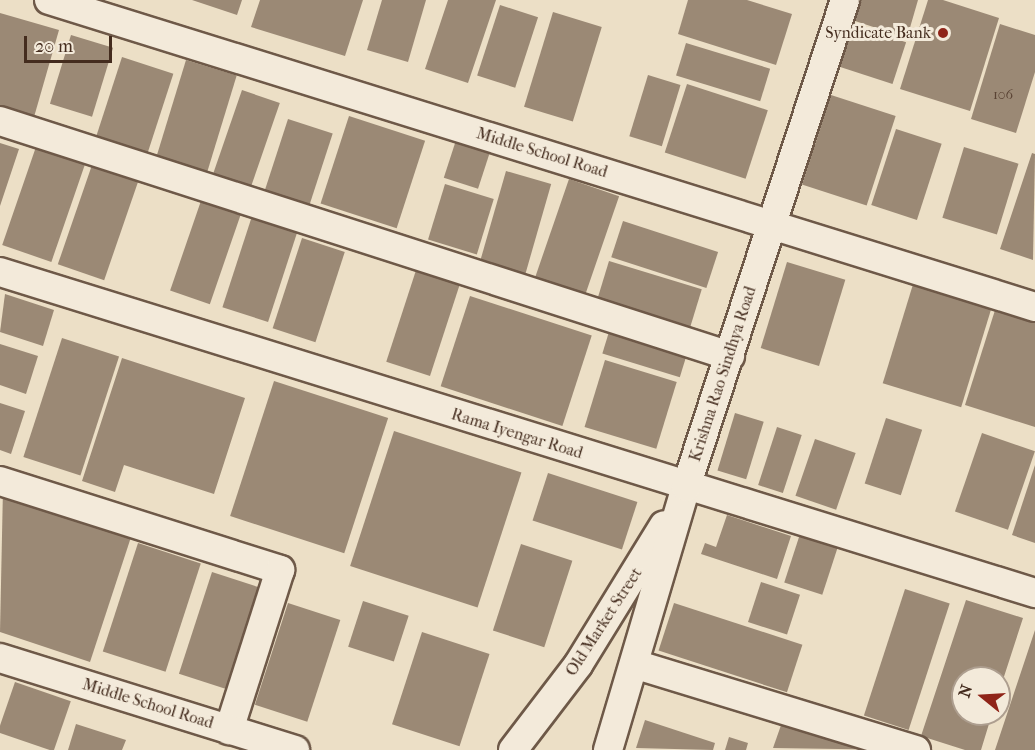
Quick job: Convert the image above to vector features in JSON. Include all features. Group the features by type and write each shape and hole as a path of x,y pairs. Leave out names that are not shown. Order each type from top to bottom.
{"street":[{"name":"Middle School Road","path":"49,0 1035,307"},
{"name":"Krishna Rao Sindhya Road","path":"608,750 686,487 845,0"},
{"path":"0,121 730,356"},
{"name":"Rama Iyengar Road","path":"0,272 686,487 1035,593"},
{"path":"0,481 280,570 229,730"},
{"name":"Old Market Street","path":"513,750 578,665 686,487"},
{"name":"Middle School Road","path":"0,658 295,750"},
{"path":"634,664 916,750"}],"building":[{"path":"192,0 242,0 237,15"},
{"path":"260,0 363,0 345,56 251,27"},
{"path":"382,0 426,0 408,62 367,50"},
{"path":"448,0 496,0 468,83 425,69"},
{"path":"688,0 747,0 792,14 776,65 678,34"},
{"path":"858,0 918,0 907,38 852,20"},
{"path":"928,0 943,0 999,18 970,111 900,89"},
{"path":"500,5 538,17 515,88 477,75"},
{"path":"553,12 602,27 573,122 524,107"},
{"path":"0,13 59,30 34,117 0,107"},
{"path":"850,24 906,42 893,84 836,66"},
{"path":"1000,24 1035,35 1035,72 1016,133 971,119"},
{"path":"71,35 113,48 92,117 50,104"},
{"path":"686,43 770,69 760,101 676,76"},
{"path":"122,57 173,74 146,157 95,141"},
{"path":"186,60 237,75 204,182 154,166"},
{"path":"648,75 681,85 662,146 629,136"},
{"path":"687,84 768,110 746,179 665,152"},
{"path":"242,90 280,103 249,193 211,180"},
{"path":"831,95 896,116 867,205 802,184"},
{"path":"349,116 425,141 397,228 321,203"},
{"path":"288,119 333,134 306,216 261,202"},
{"path":"896,129 942,144 917,220 871,205"},
{"path":"458,134 492,145 478,189 444,178"},
{"path":"38,141 87,158 51,262 2,245"},
{"path":"0,143 19,149 0,206"},
{"path":"964,147 1019,164 997,234 942,218"},
{"path":"1032,153 1035,154 1033,260 1000,249"},
{"path":"92,165 138,181 104,280 58,264"},
{"path":"506,171 551,184 524,277 479,264"},
{"path":"569,179 619,196 584,297 534,280"},
{"path":"445,184 494,199 477,254 428,239"},
{"path":"203,195 243,209 210,304 170,290"},
{"path":"253,213 299,228 268,322 222,307"},
{"path":"623,221 718,252 706,288 611,257"},
{"path":"302,238 345,252 315,342 273,328"},
{"path":"419,261 463,275 430,376 386,362"},
{"path":"609,261 702,289 689,330 597,301"},
{"path":"787,262 845,280 819,366 761,348"},
{"path":"914,281 992,305 961,407 883,383"},
{"path":"5,294 54,310 43,346 0,332"},
{"path":"470,296 592,336 562,426 441,386"},
{"path":"996,307 1035,319 1035,427 965,405"},
{"path":"612,322 689,346 680,377 602,354"},
{"path":"62,338 119,357 80,475 23,457"},
{"path":"0,344 38,356 26,394 0,385"},
{"path":"122,358 245,398 214,494 124,465 115,492 82,481"},
{"path":"605,360 677,382 656,449 585,427"},
{"path":"274,381 388,418 344,553 230,516"},
{"path":"0,403 25,411 11,454 0,450"},
{"path":"735,413 764,422 746,479 717,470"},
{"path":"886,418 922,430 901,495 865,484"},
{"path":"777,427 802,435 783,493 758,485"},
{"path":"394,431 521,472 478,607 350,566"},
{"path":"982,433 1035,451 1008,530 955,511"},
{"path":"815,439 856,453 836,510 795,496"},
{"path":"1035,465 1035,543 1012,535"},
{"path":"548,473 637,502 622,550 533,521"},
{"path":"3,488 133,531 90,662 0,632"},
{"path":"727,515 791,536 777,579 701,554 705,543 716,547"},
{"path":"800,534 838,546 822,595 784,583"},
{"path":"138,543 201,563 166,672 103,651"},
{"path":"521,544 572,561 544,647 493,631"},
{"path":"212,572 270,591 237,693 179,674"},
{"path":"761,582 800,595 787,635 748,622"},
{"path":"905,589 950,604 909,730 864,715"},
{"path":"966,600 1023,618 1007,666 951,666 951,726 988,726 981,750 965,750 921,736"},
{"path":"363,601 409,616 394,661 348,647"},
{"path":"288,603 340,620 307,722 255,705"},
{"path":"674,603 802,645 787,692 659,651"},
{"path":"1035,630 1035,750 995,750 1003,726 1011,726 1011,702"},
{"path":"422,632 490,654 460,746 392,724"},
{"path":"15,682 71,701 54,750 0,733 0,726"},
{"path":"786,711 904,750 773,748"},
{"path":"645,720 715,743 713,750 636,748"},
{"path":"76,724 126,740 122,750 68,750"},
{"path":"729,737 748,743 746,750 725,750"}],"place":[{"name":"Syndicate Bank","path":"943,33"}]}
